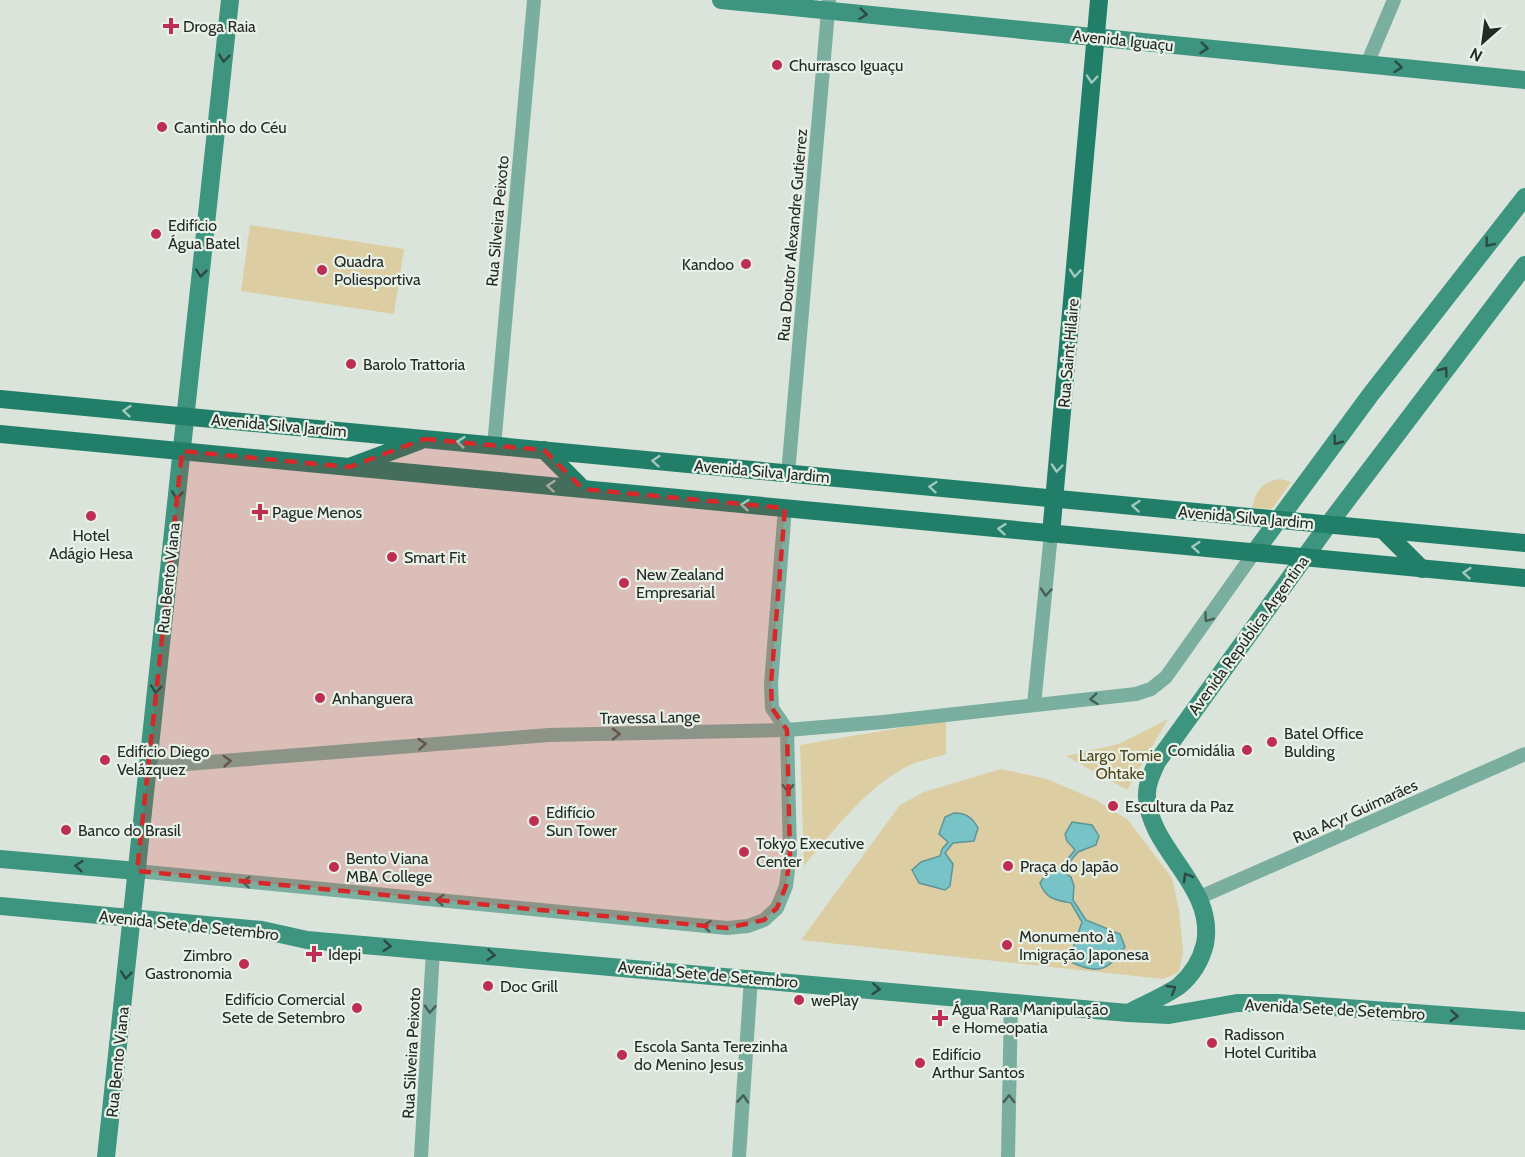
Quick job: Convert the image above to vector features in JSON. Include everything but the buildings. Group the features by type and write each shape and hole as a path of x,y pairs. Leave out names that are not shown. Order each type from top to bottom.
{"main road":[{"name":"Rua Bento Viana","path":"106,1157 230,0"},
{"name":"Avenida Iguaçu","path":"722,0 829,5 1096,37 1525,80"},
{"name":"Rua Saint Hilaire","path":"1051,534 1099,0"},
{"path":"1254,553 1371,394 1525,197"},
{"name":"Avenida República Argentina","path":"1128,1013 1178,986 1194,969 1203,952 1206,938 1205,917 1198,898 1185,873 1159,836 1146,796 1149,779 1157,762 1328,525 1525,265"},
{"name":"Avenida Silva Jardim","path":"0,399 1525,543"},
{"path":"0,434 1525,578"},
{"path":"349,467 424,439"},
{"path":"544,450 583,489"},
{"path":"1383,530 1422,569"},
{"path":"0,859 137,871"},
{"name":"Avenida Sete de Setembro","path":"0,906 262,930 307,939 1128,1013 1169,1015 1237,1003 1278,1003 1525,1021"}],"street":[{"name":"Rua Silveira Peixoto","path":"494,446 534,0"},
{"path":"1367,64 1394,0"},
{"name":"Rua Doutor Alexandre Gutierrez","path":"788,474 829,5"},
{"path":"137,871 727,928 748,926 764,920 777,908 786,886 790,854 787,730 772,708 771,684 785,508"},
{"name":"Rua Saint Hilaire","path":"1034,705 1051,534"},
{"name":"Travessa Lange","path":"148,767 549,735 787,730 884,722 1136,694 1151,689 1166,677 1254,553"},
{"name":"Rua Acyr Guimarães","path":"1198,898 1525,753"},
{"name":"Rua Silveira Peixoto","path":"421,1157 433,950"},
{"path":"739,1157 751,978"},
{"path":"1008,1157 1011,1001"}],"highlighted area":[{"path":"424,439 544,450 583,489 785,508 771,684 772,708 787,730 790,854 786,886 777,908 764,920 727,928 137,871 182,451 349,467"}],"green space":[{"name":"Quadra Poliesportiva","path":"250,225 404,249 394,314 241,291"},
{"path":"1280,479 1291,482 1272,509 1252,508 1260,488 1268,482"},
{"name":"Largo Tomie Ohtake","path":"1168,719 1127,790 1066,756 1119,744"},
{"path":"946,720 946,754 910,765 879,785 852,810 804,866 800,745"},
{"name":"Praça do Japão","path":"1001,769 1047,779 1096,800 1128,820 1172,878 1179,910 1183,952 1179,972 1163,979 801,940 900,805 924,792"}],"water":[{"path":"954,813 971,818 976,824 978,828 974,841 953,843 945,853 953,864 950,886 945,890 919,883 912,870 921,862 940,856 948,842 939,834 945,817"},
{"path":"1072,822 1092,825 1099,836 1096,845 1078,852 1062,871 1071,877 1074,886 1073,900 1086,920 1120,934 1125,947 1114,961 1103,968 1090,969 1073,963 1074,945 1082,922 1071,903 1052,898 1040,883 1047,872 1059,869 1075,850 1067,841 1065,834"}],"place":[{"name":"Droga Raia","path":"171,26"},
{"name":"Churrasco Iguaçu","path":"777,65"},
{"name":"Cantinho do Céu","path":"162,127"},
{"name":"Edifício Água Batel","path":"156,234"},
{"name":"Kandoo","path":"746,264"},
{"name":"Quadra Poliesportiva","path":"322,270"},
{"name":"Barolo Trattoria","path":"351,364"},
{"name":"Pague Menos","path":"260,512"},
{"name":"Hotel Adágio Hesa","path":"91,516"},
{"name":"Smart Fit","path":"392,557"},
{"name":"New Zealand Empresarial","path":"624,583"},
{"name":"Anhanguera","path":"320,698"},
{"name":"Batel Office Bulding","path":"1272,742"},
{"name":"Comidália","path":"1247,750"},
{"name":"Edifício Diego Velázquez","path":"105,760"},
{"name":"Escultura da Paz","path":"1113,806"},
{"name":"Edifício Sun Tower","path":"534,821"},
{"name":"Banco do Brasil","path":"66,830"},
{"name":"Tokyo Executive Center","path":"744,852"},
{"name":"Praça do Japão","path":"1008,866"},
{"name":"Bento Viana MBA College","path":"334,867"},
{"name":"Monumento à Imigração Japonesa","path":"1007,945"},
{"name":"Idepi","path":"314,954"},
{"name":"Zimbro Gastronomia","path":"244,964"},
{"name":"Doc Grill","path":"488,986"},
{"name":"wePlay","path":"799,1000"},
{"name":"Edifício Comercial Sete de Setembro","path":"357,1008"},
{"name":"Água Rara Manipulação e Homeopatia","path":"940,1018"},
{"name":"Radisson Hotel Curitiba","path":"1212,1043"},
{"name":"Escola Santa Terezinha do Menino Jesus","path":"622,1055"},
{"name":"Edifício Arthur Santos","path":"920,1063"}]}
